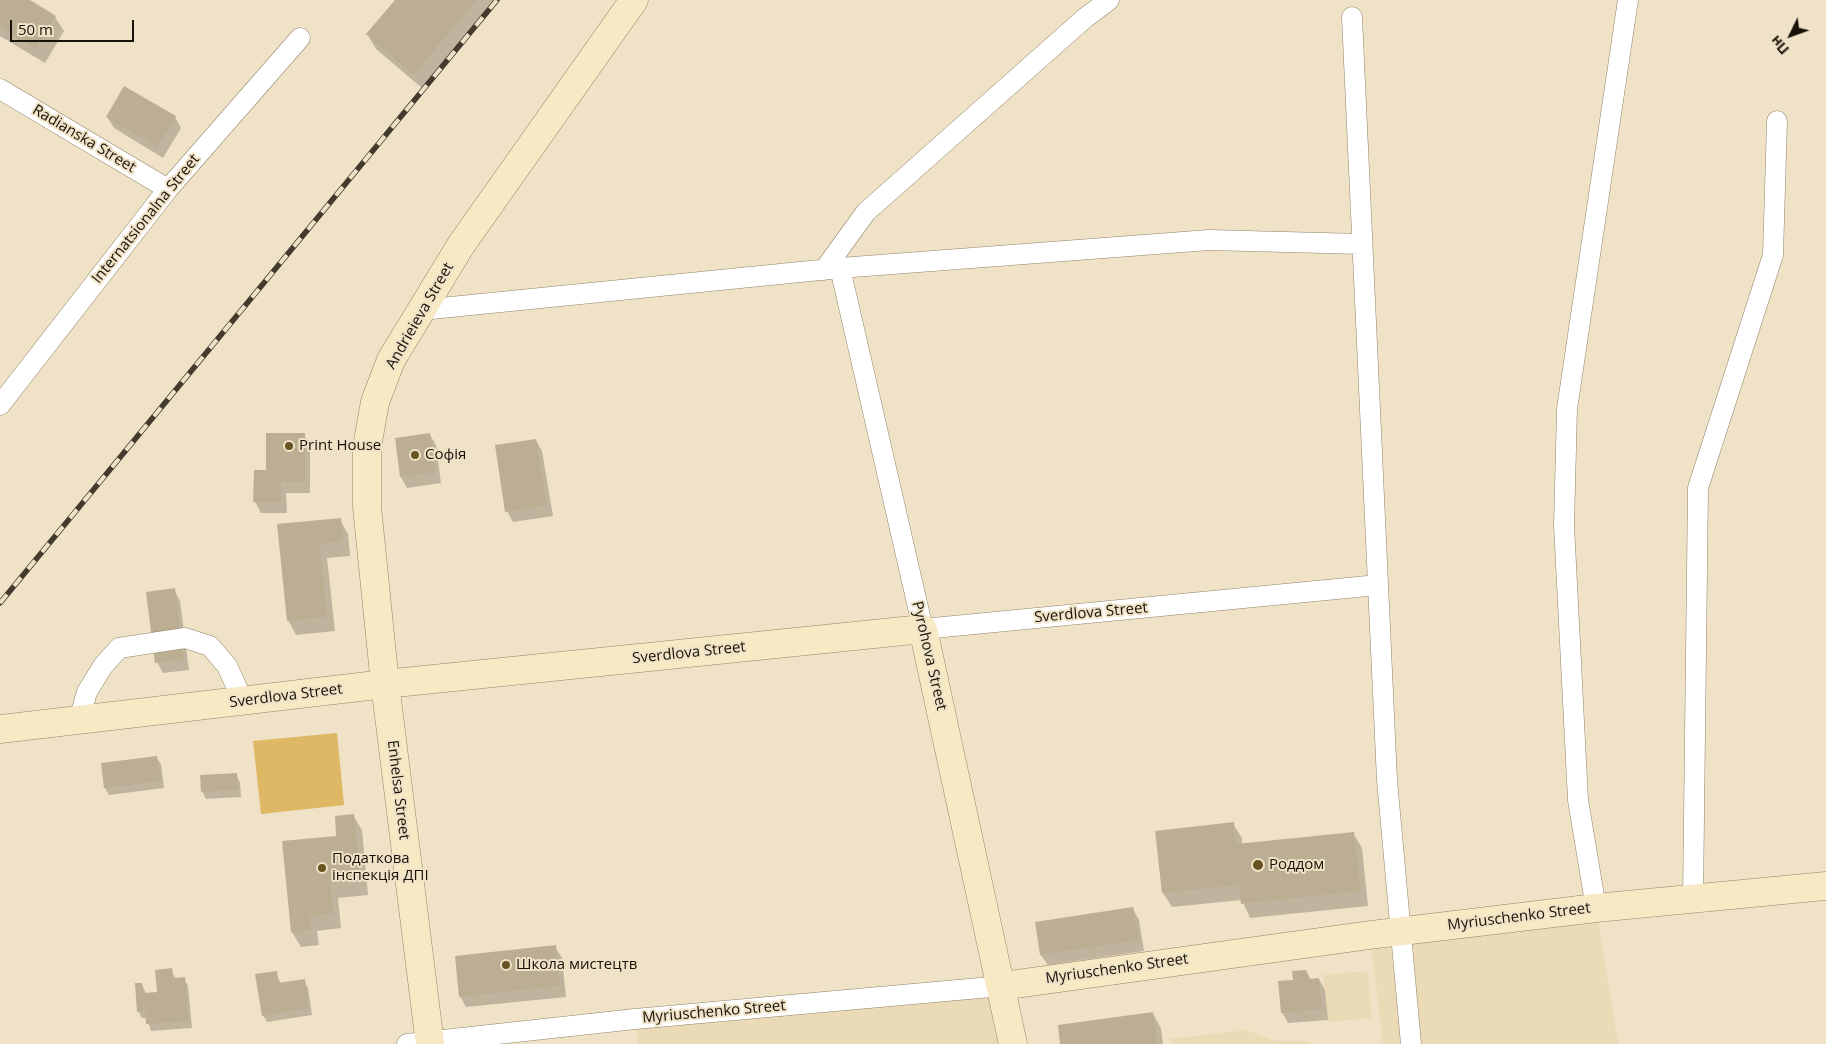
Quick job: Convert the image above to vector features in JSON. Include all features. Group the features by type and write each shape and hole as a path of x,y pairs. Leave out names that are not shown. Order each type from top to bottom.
{"street":[{"name":"Andrieieva Street","path":"385,684 367,507 367,447 375,402 391,360 461,245 634,0"},
{"path":"832,269 866,212 1084,18 1109,0"},
{"path":"1596,908 1578,800 1564,525 1567,409 1628,0"},
{"path":"1352,17 1387,780 1411,1044"},
{"name":"Internatsionalna Street","path":"0,405 168,188 300,38"},
{"name":"Radianska Street","path":"0,89 168,188"},
{"path":"1693,899 1698,488 1773,255 1777,121"},
{"path":"421,310 832,269 1209,240 1362,244"},
{"name":"Pyrohova Street","path":"832,269 923,629 1002,986 1013,1044"},
{"name":"Sverdlova Street","path":"0,729 385,684 1378,585"},
{"path":"80,720 87,692 103,666 119,648 185,638 210,646 227,666 243,701"},
{"name":"Enhelsa Street","path":"385,684 422,1043"},
{"name":"Myriuschenko Street","path":"422,1043 1002,986 1400,932 1596,908 1826,886"}],"shaded area":[{"path":"337,733 344,805 261,814 253,741"},
{"path":"1596,908 1618,1044 1383,1044 1370,935"},
{"path":"1367,971 1372,1018 1328,1022 1323,975"},
{"path":"998,996 1010,1044 639,1044 635,1019"},
{"path":"1247,1030 1275,1041 1309,1041 1311,1044 1172,1044 1170,1039"}],"building":[{"path":"0,0 30,0 56,16 36,49 0,27"},
{"path":"395,0 477,0 413,75 366,34"},
{"path":"124,86 176,116 157,147 106,117"},
{"path":"266,433 305,433 305,483 281,482 281,502 253,502 254,470 266,470"},
{"name":"Софія","path":"430,433 436,472 400,477 395,438"},
{"path":"536,439 547,505 505,512 495,445"},
{"path":"341,518 343,541 320,544 327,617 287,621 277,524"},
{"path":"175,588 184,659 155,663 146,592"},
{"path":"157,756 161,781 104,788 101,763"},
{"path":"237,773 238,790 201,792 200,775"},
{"path":"354,814 361,880 330,884 334,914 310,916 311,930 291,932 282,841 336,836 335,816"},
{"name":"Роддом","path":"1234,822 1236,844 1354,832 1361,891 1241,904 1239,885 1162,893 1155,831"},
{"path":"1133,907 1139,940 1040,955 1035,922"},
{"path":"556,945 560,986 459,997 455,956"},
{"path":"172,968 173,978 185,977 188,1021 146,1024 145,1011 137,1012 135,983 142,983 143,993 157,992 155,970"},
{"path":"1306,970 1310,979 1319,978 1322,1009 1281,1013 1278,981 1293,980 1292,971"},
{"path":"277,971 278,983 305,979 309,1008 262,1016 255,974"},
{"path":"1153,1012 1158,1044 1060,1044 1058,1025"}],"railway":[{"path":"0,603 497,0"}],"place":[{"name":"Print House","path":"289,446"},
{"name":"Софія","path":"415,455"},
{"name":"Роддом","path":"1258,865"},
{"name":"Податкова інспекція ДПІ","path":"322,868"},
{"name":"Школа мистецтв","path":"506,965"}]}
